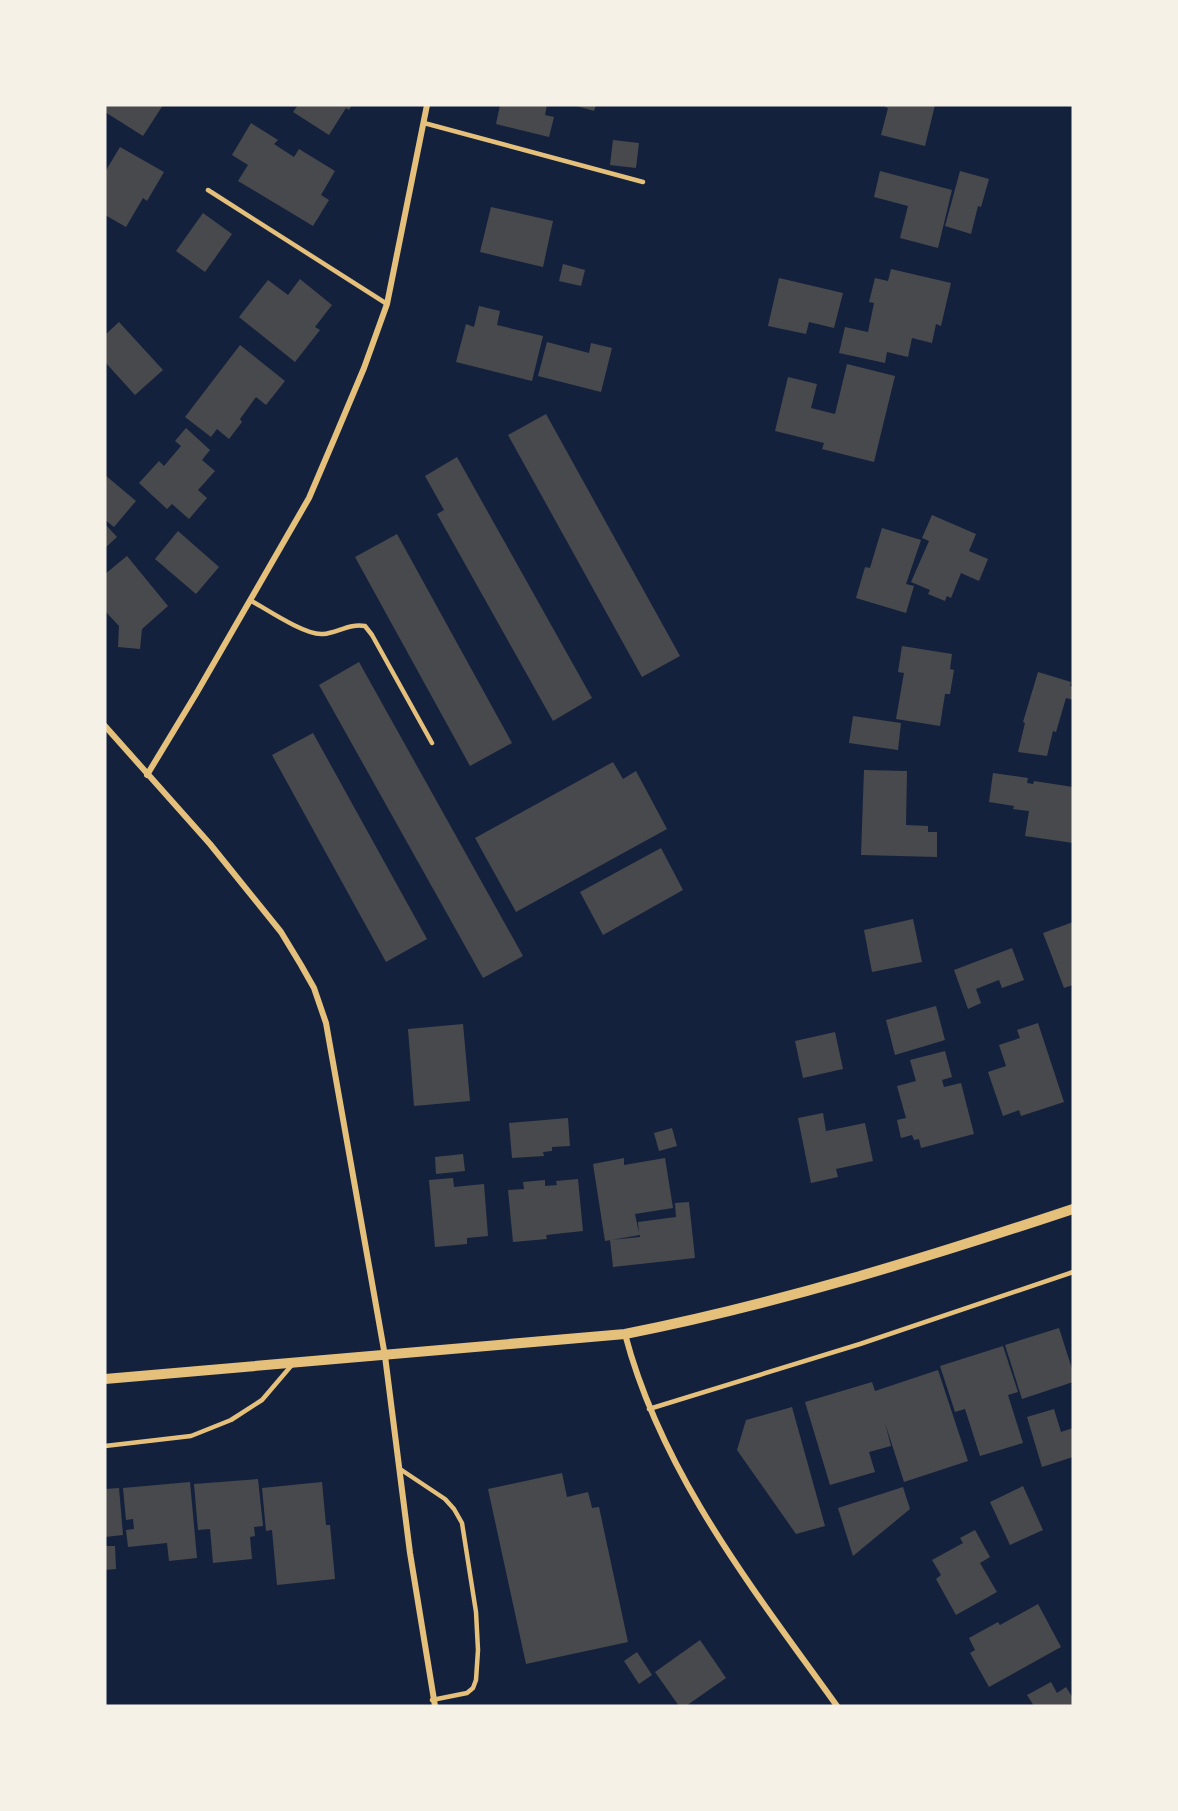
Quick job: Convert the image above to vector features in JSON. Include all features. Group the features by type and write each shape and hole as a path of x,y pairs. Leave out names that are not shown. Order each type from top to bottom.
{"street":[{"path":"147,775 309,498 364,368 387,304 427,105"},
{"path":"105,726 210,844 281,932 314,988 326,1023 385,1356 398,1467 432,1704"},
{"path":"105,1379 626,1334 698,1320 790,1296 1073,1209"},
{"path":"626,1334 634,1367 649,1409 670,1453 730,1557 837,1706"}],"lane":[{"path":"423,123 642,182"},
{"path":"208,190 387,304"},
{"path":"250,600 306,632 323,634 354,626 365,626 432,742"},
{"path":"649,1409 860,1344 1073,1272"},
{"path":"105,1446 191,1436 231,1420 262,1400 292,1364"},
{"path":"398,1467 445,1499 462,1522 476,1612 478,1650 476,1680 473,1688 467,1693 432,1704"}],"building":[{"path":"105,105 163,105 143,136 105,112"},
{"path":"298,105 352,105 349,110 346,108 329,135 293,112"},
{"path":"500,105 547,105 545,115 554,117 549,137 496,124"},
{"path":"573,105 596,105 594,111"},
{"path":"885,105 935,105 925,146 881,135 888,108"},
{"path":"251,123 278,140 274,144 294,157 299,149 335,171 321,195 329,200 313,226 238,181 248,165 232,155"},
{"path":"613,140 639,143 636,168 610,165"},
{"path":"120,147 164,172 147,201 143,198 126,227 105,215 105,172"},
{"path":"880,171 952,190 938,248 900,238 908,206 874,197"},
{"path":"960,171 989,179 981,207 978,206 971,234 945,226"},
{"path":"491,207 553,221 543,267 480,252"},
{"path":"203,213 232,234 205,272 176,251"},
{"path":"563,264 585,270 581,286 559,281"},
{"path":"891,269 951,283 941,326 936,324 932,343 912,338 908,357 887,352 885,363 839,353 845,327 868,332 874,303 869,302 875,278 888,281"},
{"path":"779,278 843,293 834,328 809,322 806,334 768,326"},
{"path":"300,279 332,305 315,327 320,330 295,362 239,317 268,280 288,295"},
{"path":"479,306 500,311 497,325 543,336 532,381 456,362 466,324 474,327"},
{"path":"119,322 163,370 135,395 105,362 105,335"},
{"path":"547,342 589,353 591,343 612,348 601,392 538,376"},
{"path":"240,345 285,381 266,405 256,397 229,439 217,429 211,437 185,417"},
{"path":"847,364 895,376 874,462 822,449 824,443 775,431 788,377 817,384 811,408 835,414"},
{"path":"546,414 680,656 642,677 508,435"},
{"path":"186,428 210,450 202,460 215,471 198,490 207,498 189,519 172,504 167,509 139,483 159,461 164,466 181,446 175,441"},
{"path":"457,457 592,698 553,721 437,514 444,510 425,476"},
{"path":"105,475 136,501 114,527 105,520"},
{"path":"932,515 976,534 969,551 988,559 979,581 961,573 951,598 947,596 945,601 928,594 930,590 911,582 929,541 922,538"},
{"path":"105,524 117,537 105,548"},
{"path":"882,528 921,540 906,584 914,586 906,613 856,598 865,567 870,568"},
{"path":"178,531 219,567 196,594 155,559"},
{"path":"397,534 512,743 470,766 355,557"},
{"path":"127,556 168,606 142,629 140,649 118,647 119,626 105,611 105,574"},
{"path":"902,646 952,654 950,669 954,670 950,694 945,694 940,726 896,719 904,673 898,672"},
{"path":"359,662 523,956 483,978 319,685"},
{"path":"1038,672 1071,682 1070,686 1073,687 1073,700 1066,698 1056,732 1053,731 1047,756 1018,752 1025,723 1023,722"},
{"path":"853,716 901,723 898,750 849,743"},
{"path":"313,733 427,939 386,962 272,755"},
{"path":"613,762 623,779 636,771 667,829 516,912 475,838"},
{"path":"864,770 907,771 906,825 928,826 928,832 937,832 937,857 861,855"},
{"path":"993,773 1028,778 1027,783 1033,784 1034,781 1073,787 1073,843 1025,836 1029,811 989,802"},
{"path":"661,848 683,890 603,935 580,892"},
{"path":"913,919 922,962 872,972 864,930"},
{"path":"1073,922 1073,985 1064,988 1043,933"},
{"path":"1012,948 1024,980 1002,988 999,980 976,989 981,1003 968,1009 954,970"},
{"path":"936,1006 945,1040 895,1055 886,1020"},
{"path":"1038,1023 1064,1102 1021,1116 1019,1110 1003,1116 988,1072 1006,1066 999,1045 1020,1038 1017,1030"},
{"path":"463,1024 470,1101 414,1106 408,1029"},
{"path":"835,1032 843,1069 803,1078 795,1041"},
{"path":"945,1051 952,1077 942,1080 944,1087 961,1083 974,1134 921,1148 919,1139 914,1140 912,1135 901,1138 897,1120 906,1118 897,1086 916,1081 910,1060"},
{"path":"823,1113 826,1131 865,1123 873,1161 836,1169 838,1177 811,1183 798,1118"},
{"path":"568,1118 570,1146 552,1147 552,1151 543,1152 544,1156 512,1158 509,1123"},
{"path":"672,1128 677,1146 659,1151 654,1133"},
{"path":"463,1154 465,1171 436,1174 435,1157"},
{"path":"624,1158 624,1165 665,1158 673,1208 635,1214 639,1233 638,1222 676,1217 675,1203 689,1202 695,1258 613,1267 610,1240 605,1241 593,1164","holes":["640,1235 640,1237 612,1240"]},
{"path":"453,1178 454,1187 484,1184 488,1236 467,1238 467,1244 435,1247 429,1180"},
{"path":"578,1179 583,1231 546,1235 547,1239 513,1242 508,1190 524,1189 523,1182 545,1180 545,1186 557,1185 556,1181"},
{"path":"1059,1328 1073,1372 1073,1382 1022,1399 1005,1345"},
{"path":"1003,1346 1018,1392 1008,1395 1023,1443 980,1456 965,1409 955,1412 940,1366"},
{"path":"938,1370 968,1461 904,1482 885,1423 891,1446 869,1452 875,1472 830,1485 805,1402 872,1382 875,1391"},
{"path":"792,1407 825,1526 796,1534 737,1450 746,1420"},
{"path":"1054,1409 1061,1432 1073,1428 1073,1457 1042,1467 1027,1417"},
{"path":"562,1473 567,1497 588,1492 592,1508 599,1507 628,1642 526,1664 488,1489"},
{"path":"258,1479 263,1526 254,1527 255,1536 250,1537 252,1559 213,1563 210,1529 198,1530 194,1484"},
{"path":"190,1482 197,1558 169,1561 167,1543 128,1547 126,1530 134,1529 133,1519 126,1520 123,1488"},
{"path":"322,1482 326,1525 330,1525 335,1579 277,1585 272,1530 266,1531 262,1488"},
{"path":"1023,1486 1043,1530 1010,1545 990,1502"},
{"path":"903,1487 910,1509 853,1556 838,1508"},
{"path":"119,1488 123,1535 105,1537 105,1489"},
{"path":"975,1530 990,1557 980,1563 997,1592 956,1615 936,1579 941,1575 932,1560 963,1543 960,1538"},
{"path":"105,1546 115,1546 116,1569 105,1570"},
{"path":"1038,1604 1061,1647 989,1687 970,1653 975,1650 969,1638 998,1622 1000,1625"},
{"path":"700,1640 726,1678 686,1706 679,1706 655,1672"},
{"path":"637,1652 652,1675 639,1684 624,1661"},
{"path":"1051,1682 1057,1693 1066,1687 1073,1698 1073,1706 1034,1706 1027,1695"}]}
